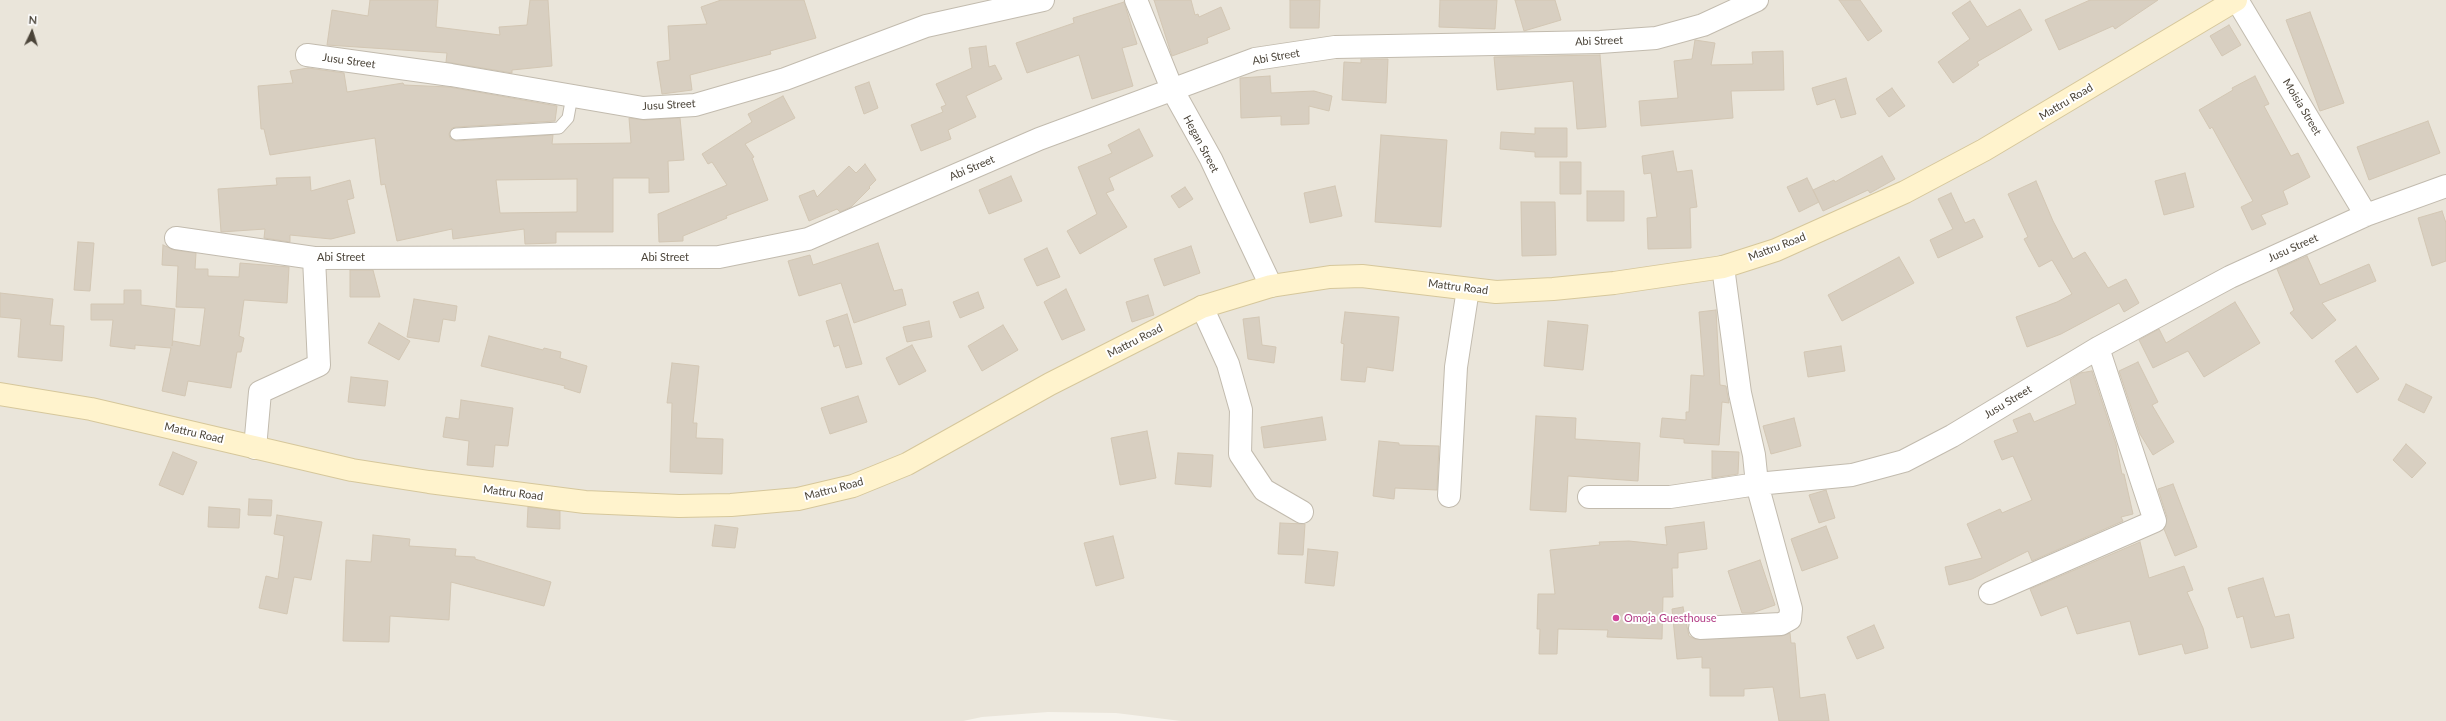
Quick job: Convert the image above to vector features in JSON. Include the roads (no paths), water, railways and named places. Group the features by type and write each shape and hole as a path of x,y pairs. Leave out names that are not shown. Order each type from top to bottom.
{"main road":[{"name":"Mattru Road","path":"0,394 91,409 352,470 585,502 709,506 798,499 853,486 907,464 1050,384 1202,307 1271,286 1330,277 1362,276 1496,292 1553,289 1614,283 1722,267 1776,250 1912,188 1984,150 2236,0"}],"street":[{"name":"Jusu Street","path":"307,55 451,75 643,108 695,106 785,79 926,26 1043,0"},
{"name":"Hegan Street","path":"1136,0 1172,89 1211,159 1271,286"},
{"name":"Abi Street","path":"176,238 314,258 719,257 808,239 1039,139 1255,59 1335,47 1600,42 1656,38 1703,25 1756,0"},
{"name":"Moisia Street","path":"2236,0 2366,215"},
{"name":"Jusu Street","path":"1589,497 1670,497 1757,484 1852,475 1904,461 1952,436 2098,348 2230,277 2366,215 2446,186"},
{"path":"255,448 260,392 319,365 314,258"},
{"path":"1700,628 1781,624 1790,619 1791,609 1757,484 1754,455 1740,393 1722,267"},
{"path":"1449,496 1456,368 1468,289"},
{"path":"1202,307 1228,364 1241,410 1240,454 1264,490 1302,512"},
{"path":"1990,592 2155,521 2098,348"}],"lane":[{"path":"456,134 559,128 568,118 572,96"}],"place":[{"name":"Omoja Guesthouse","path":"1616,618"}]}
